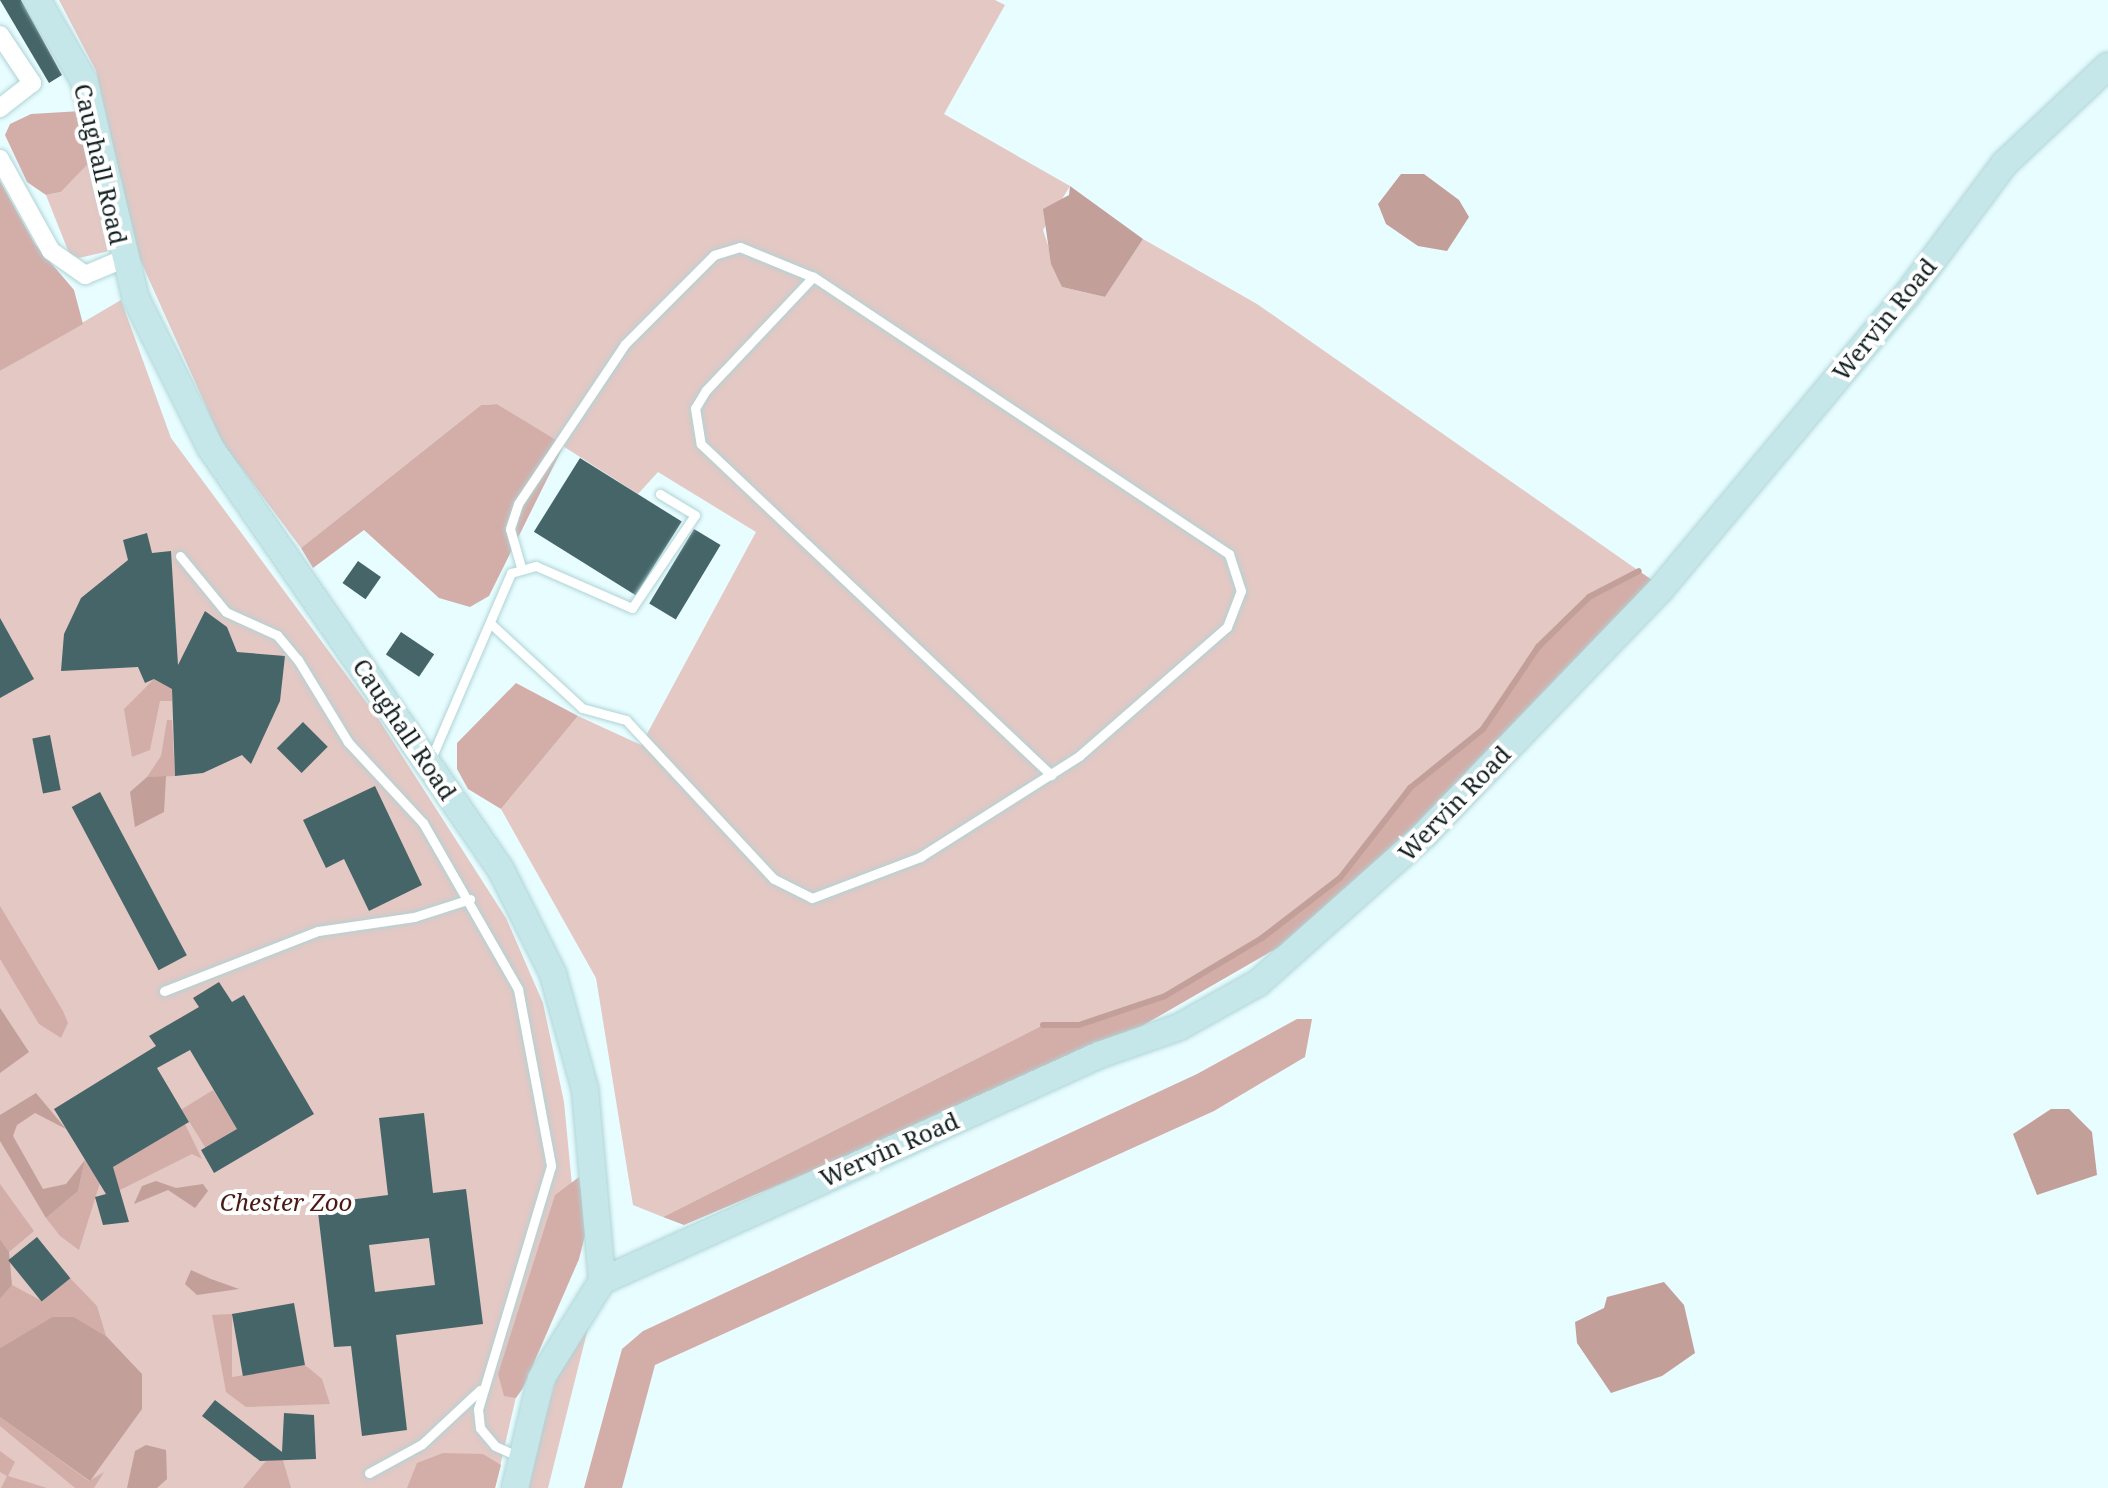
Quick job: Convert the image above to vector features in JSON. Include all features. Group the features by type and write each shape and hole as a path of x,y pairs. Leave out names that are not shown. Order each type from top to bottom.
{"street":[{"name":"Caughall Road","path":"37,0 84,81 123,259 210,447 501,870 553,974 585,1089 602,1281"},
{"path":"0,35 32,83 0,108"},
{"name":"Wervin Road","path":"602,1281 1099,1055 1179,1027 1258,983 1414,844 1660,590 1906,296 2004,164 2108,66"},
{"path":"0,159 51,251 85,275 123,259"},
{"path":"515,1488 541,1379 602,1281"}],"lane":[{"path":"429,764 490,623 520,565 510,529 531,483 625,344 714,255 757,250 813,277 1229,554 1239,570 1241,591 1227,627 1051,775 920,857 812,898 774,879 626,720 569,699 490,623"},
{"path":"813,277 706,390 695,408 701,444 1051,775"},
{"path":"520,565 574,579 632,608 695,515 660,494"},
{"path":"180,556 226,612 277,635 348,742 423,823 470,899 518,989 551,1166 512,1311 482,1387 480,1428 495,1446 523,1458"},
{"path":"164,991 318,931 414,917 470,899"},
{"path":"369,1473 422,1444 482,1387"}],"green space":[{"path":"59,0 995,0 1005,5 944,114 1070,186 1043,230 1062,287 1105,297 1143,239 1257,304 1639,571 1589,597 1538,647 1483,729 1410,788 1340,878 1262,938 1165,996 1079,1025 1043,1025 663,1217 633,1205 596,978 501,809 578,716 641,745 756,532 658,472 638,494 497,404 481,405 301,548 222,442 138,255 96,71"},
{"path":"91,161 109,251 79,258 69,253 46,195 61,192"},
{"name":"Chester Zoo","path":"121,300 171,438 376,715 506,918 543,1003 564,1102 579,1259 518,1388 495,1488 0,1488 0,371"},
{"path":"592,1312 548,1488 526,1488 555,1382"}],"shaded area":[{"path":"81,111 91,161 61,192 46,195 27,182 5,135 10,124 31,114"},
{"path":"1401,174 1424,174 1459,200 1469,217 1447,251 1418,246 1386,224 1378,204"},
{"path":"0,181 35,244 74,290 83,324 0,371"},
{"path":"1070,186 1143,239 1105,297 1062,287 1051,264 1043,209 1069,195"},
{"path":"497,404 564,445 489,596 470,607 439,598 364,530 313,568 301,548 481,405"},
{"path":"1639,571 1655,582 1350,906 1109,1045 684,1225 663,1217 1043,1025 1079,1025 1165,996 1262,938 1340,878 1410,788 1483,729 1538,647 1589,597"},
{"path":"155,678 172,686 172,701 160,701 150,750 132,757 124,709"},
{"path":"516,683 578,716 501,809 468,789 457,769 457,743"},
{"path":"167,720 172,720 175,776 147,777 161,756"},
{"path":"166,776 164,812 135,827 130,792 147,777"},
{"path":"0,906 63,1011 68,1023 61,1038 39,1024 0,959"},
{"path":"0,1008 29,1052 0,1073"},
{"path":"1297,1019 1312,1019 1305,1057 1214,1111 655,1365 622,1488 584,1488 622,1349 643,1331 1197,1074"},
{"path":"213,1090 237,1129 206,1149 182,1110"},
{"path":"36,1093 66,1129 35,1113 17,1125 13,1136 43,1189 66,1184 85,1160 78,1191 46,1218 0,1141 0,1115"},
{"path":"2051,1109 2069,1109 2092,1132 2097,1175 2037,1195 2013,1134"},
{"path":"185,1124 202,1159 192,1154 120,1190 100,1183 79,1250 60,1236 46,1218 78,1191 85,1160 96,1177"},
{"path":"579,1177 587,1228 579,1259 523,1388 516,1398 504,1396 498,1374 555,1195"},
{"path":"156,1181 176,1188 203,1184 208,1191 195,1208 168,1190 134,1204 142,1186"},
{"path":"0,1184 34,1231 9,1252 0,1239"},
{"path":"0,1239 9,1252 12,1285 0,1299"},
{"path":"191,1270 239,1289 197,1295 185,1284"},
{"path":"70,1278 97,1306 106,1336 74,1317 52,1317 0,1348 0,1299 12,1285 42,1301"},
{"path":"1664,1282 1684,1305 1695,1353 1662,1376 1611,1393 1577,1343 1575,1322 1604,1308 1607,1297"},
{"path":"232,1314 232,1377 305,1365 322,1379 330,1404 246,1407 226,1392 212,1315"},
{"path":"52,1317 74,1317 106,1336 142,1374 142,1409 90,1481 0,1417 0,1348"},
{"path":"0,1417 89,1481 104,1472 94,1488 75,1488 0,1426"},
{"path":"146,1445 166,1450 167,1479 157,1488 127,1488 135,1451"},
{"path":"0,1451 15,1462 8,1476 47,1488 1,1488 7,1476 0,1472"},
{"path":"443,1453 483,1454 501,1465 495,1488 407,1488 417,1463"},
{"path":"282,1457 291,1488 243,1488 266,1461"}],"building":[{"path":"0,0 21,0 62,75 49,83"},
{"path":"580,458 682,522 636,595 534,532"},
{"path":"694,529 721,545 676,620 649,604"},
{"path":"147,533 152,553 171,551 178,665 205,611 227,627 237,652 285,656 280,701 251,764 242,755 203,773 175,776 172,689 154,679 145,683 138,667 61,671 64,634 81,598 128,560 123,540"},
{"path":"358,561 381,577 365,599 343,583"},
{"path":"0,618 34,679 0,698"},
{"path":"401,632 434,654 419,677 386,654"},
{"path":"303,722 328,747 302,773 277,748"},
{"path":"50,735 61,790 43,793 32,738"},
{"path":"375,786 422,885 369,911 344,859 326,868 303,820"},
{"path":"100,792 187,955 159,970 72,807"},
{"path":"219,982 232,1002 244,995 314,1114 214,1173 201,1150 237,1129 190,1050 157,1068 189,1122 113,1167 129,1222 103,1225 95,1197 106,1194 54,1109 156,1046 149,1036 199,1007 193,998"},
{"path":"424,1113 433,1193 466,1189 483,1324 396,1335 407,1430 362,1436 351,1346 334,1347 317,1204 388,1195 379,1118","holes":["429,1238 435,1285 375,1292 369,1245"]},
{"path":"37,1237 70,1278 42,1301 8,1260"},
{"path":"294,1303 305,1365 243,1376 232,1314"},
{"path":"215,1400 282,1452 284,1413 314,1415 316,1459 260,1461 202,1416"}],"waterway":[{"path":"1043,1025 1079,1025 1165,996 1262,938 1340,878 1410,788 1483,729 1538,647 1589,597 1639,571"}]}
